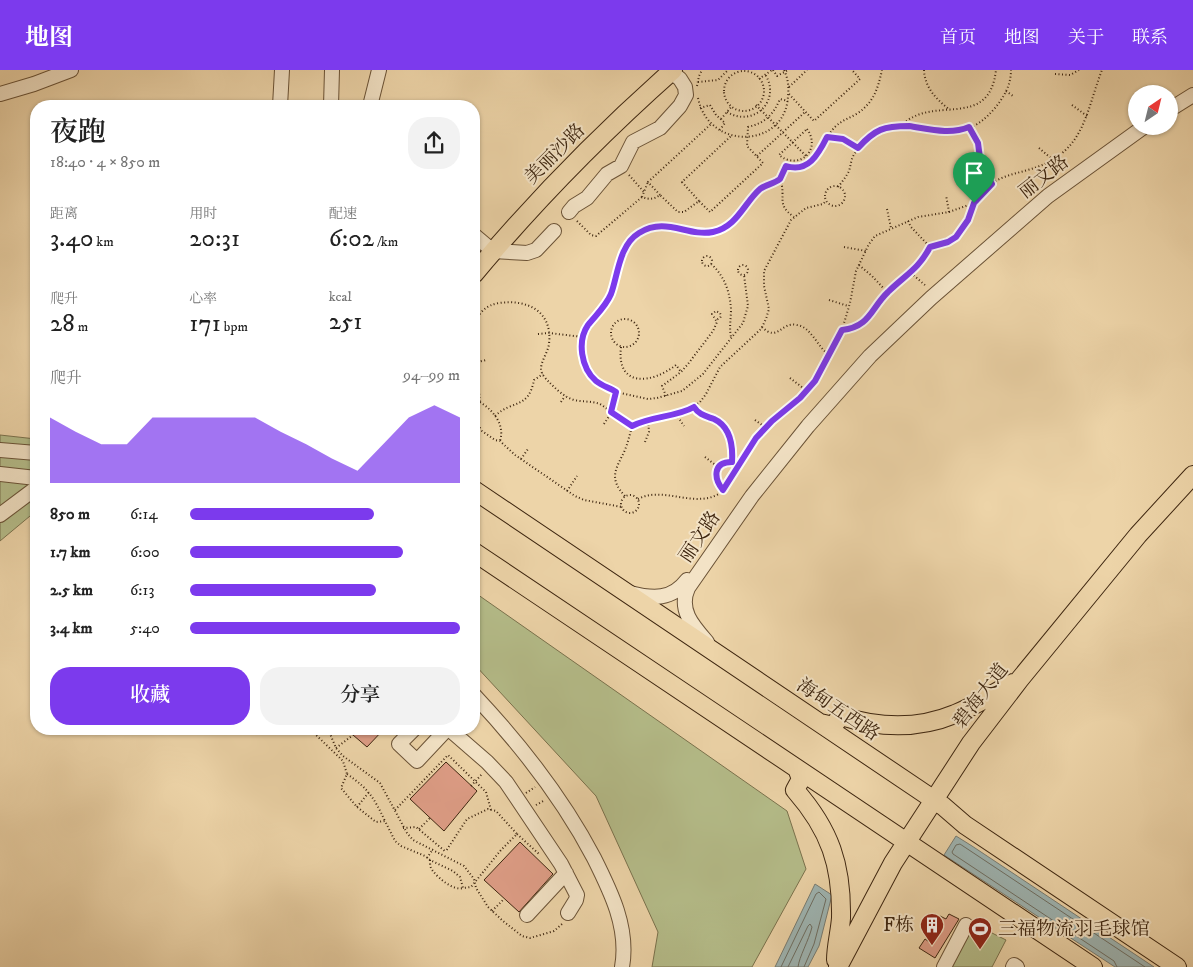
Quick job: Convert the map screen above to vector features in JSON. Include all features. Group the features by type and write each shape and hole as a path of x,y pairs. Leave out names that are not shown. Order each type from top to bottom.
{"main road":[{"name":"美丽沙路","path":"481,247 568,154 668,70"},
{"name":"碧海大道","path":"837,967 867,910 938,803 971,743 1020,679 1138,535 1193,475"},
{"name":"碧海大道","path":"938,803 1012,707 1146,542 1193,489"},
{"name":"海甸五西路","path":"480,494 938,803 964,825 1177,967"},
{"path":"480,556 1093,967"},
{"path":"820,723 833,726 841,716 897,726 933,722 956,714 1020,679"},
{"path":"798,771 801,779 795,790 811,808 822,826 830,842 839,875 841,919 837,967"},
{"name":"碧海大道","path":"851,967 911,846"}],"street":[{"path":"0,94 42,82 71,70"},
{"path":"280,100 282,70"},
{"path":"331,100 332,70"},
{"path":"372,100 379,70"},
{"path":"569,212 574,206 587,198 607,174 620,166 633,142 660,128 673,115 686,95 685,86 668,70"},
{"path":"1178,100 1193,91"},
{"path":"1178,104 1193,95"},
{"name":"丽文路","path":"624,592 656,596 670,595 680,589 753,487 808,419 862,359 931,291 972,254 1049,189 1128,133"},
{"name":"丽文路","path":"717,654 689,618 684,602 686,592 734,520 777,464 823,408 870,356 931,298 1048,196 1132,135"},
{"path":"481,247 532,252 554,231"},
{"path":"0,445 30,448"},
{"path":"0,450 30,452"},
{"path":"0,474 30,477"},
{"path":"0,515 30,492"},
{"path":"480,702 542,774 583,838 604,878 618,914 624,944 622,967"},
{"path":"480,710 542,782 586,853 609,900 616,930 618,952 616,967"},
{"path":"408,735 399,744 417,761 442,735"},
{"path":"455,735 487,762 506,782 527,811 566,873 577,895 568,913"},
{"path":"527,915 566,873"},
{"path":"944,967 966,925"}],"path":[{"path":"702,70 696,92 700,108 711,124 719,131 731,136 747,137 762,134 776,124 783,115 789,94 784,71"},
{"path":"698,82 718,80 728,70"},
{"path":"759,79 772,70 777,76 788,70"},
{"path":"799,70 803,74"},
{"path":"789,87 807,70"},
{"path":"789,94 814,121 860,79 852,70"},
{"path":"794,217 784,210 782,204 783,190 780,179 786,166 795,169 809,163 841,121 857,113 872,99 878,90 882,70"},
{"path":"924,70 928,88 950,110"},
{"path":"901,126 910,118 927,111 975,106 992,87 996,70"},
{"path":"838,187 849,170 858,148 878,130 885,127 901,126 948,132 959,131 969,127 991,112 1006,91 1011,70"},
{"path":"1055,74 1070,75 1079,70"},
{"path":"842,330 849,329 863,322 887,292 920,265 930,247 948,242 956,237 968,220 974,203 992,184 1053,160 1073,142 1087,116 1102,70"},
{"path":"742,71 754,74 759,79 763,90 762,97 756,105 747,110 740,110 732,106 725,98 724,86 736,72 742,71"},
{"path":"725,73 730,77"},
{"path":"727,112 737,117 746,117 762,110 768,102 771,90 770,82 765,74"},
{"path":"1006,91 1013,96"},
{"path":"731,136 682,182 710,212 763,163 747,146 748,128 759,124 769,117 776,109 780,98 788,101"},
{"path":"700,108 710,105 725,122 719,131"},
{"path":"756,105 806,156"},
{"path":"1072,105 1087,116"},
{"path":"721,119 732,106"},
{"path":"757,156 805,112"},
{"path":"569,212 591,235 596,236 642,197 648,182 711,124"},
{"path":"969,127 978,143 981,166 992,184"},
{"path":"807,129 812,140 810,152 806,156 801,160 790,161 780,155 807,129"},
{"path":"827,137 843,139 858,148"},
{"path":"1039,148 1053,160"},
{"path":"620,166 644,192"},
{"path":"744,275 741,275 738,271 739,266 742,265 747,268 747,272 744,275 747,291 747,312 740,329 731,337 703,374 682,391 648,399 616,392 600,384 590,374 583,355 583,337 587,327 610,296 624,252 637,234 653,227 664,225 701,232 715,231 736,219 760,190 780,179"},
{"path":"648,182 678,212 684,212 699,201"},
{"path":"832,186 838,187 844,194 843,201 835,206 826,201 825,195 827,190 832,186"},
{"path":"642,197 649,200 660,195"},
{"path":"946,195 949,212"},
{"path":"632,426 694,407 706,394 720,367 762,327 769,309 764,286 764,271 794,217 806,208 823,204 826,201"},
{"path":"625,496 634,496 638,499 656,494 680,498 702,498 715,495 723,490 753,442 766,428 795,404 815,381 842,330 858,265 875,236 918,217 949,212 974,203"},
{"path":"887,209 890,228"},
{"path":"908,221 911,227 930,247"},
{"path":"844,247 866,251"},
{"path":"711,264 704,266 703,258 709,256 711,264 721,275 729,294 731,337"},
{"path":"858,265 887,292"},
{"path":"911,273 931,291"},
{"path":"829,300 849,306"},
{"path":"480,313 493,304 507,302 529,304 540,312 549,333 548,348 541,370 543,374 565,396 601,404 632,426"},
{"path":"620,320 629,320 633,322 638,330 637,340 630,346 621,347 614,342 611,329 620,320"},
{"path":"666,396 662,386 681,372 713,331 716,326 716,320"},
{"path":"762,327 766,331 775,334 787,325 803,326 828,354"},
{"path":"538,334 549,333 583,337"},
{"path":"621,347 621,364 627,374 633,378 651,378 676,365 681,372"},
{"path":"480,362 486,360"},
{"path":"495,416 501,410 524,401 532,392 534,380 543,374"},
{"path":"790,378 807,391"},
{"path":"604,424 611,412 616,392"},
{"path":"560,402 565,396"},
{"path":"480,402 488,407 500,425 502,433 500,441"},
{"path":"694,407 702,415 716,420 727,431 732,447 732,462"},
{"path":"676,414 684,426"},
{"path":"645,442 649,432 648,420"},
{"path":"755,420 766,428"},
{"path":"625,496 614,478 632,426"},
{"path":"480,428 567,491 584,500 622,507 626,511 634,511 639,505 638,499"},
{"path":"522,459 528,449"},
{"path":"705,458 718,467"},
{"path":"723,490 715,475 718,467 721,464 732,462 740,464"},
{"path":"567,491 577,476"},
{"path":"622,507 622,501 625,496"},
{"path":"316,735 340,757 347,774 364,785 400,846 445,866 460,877 463,888"},
{"path":"330,735 336,748 343,756 380,784 403,828 413,840 464,866 474,879 480,897 492,912 522,936 530,938 554,931 564,921 568,913"},
{"path":"336,748 353,735"},
{"path":"395,811 448,755 486,792 491,810"},
{"path":"347,774 341,788 358,807 376,822 385,821"},
{"path":"471,786 475,781"},
{"path":"518,798 542,782"},
{"path":"358,807 369,792"},
{"path":"527,811 551,796"},
{"path":"433,849 429,859 431,870 455,888 472,887 500,850 517,834 496,811 488,809 476,813 467,819 444,855"},
{"path":"419,829 430,818"},
{"path":"403,828 416,827 446,851"},
{"path":"492,912 504,898"}],"green space":[{"path":"0,435 30,438 30,516 0,541"},
{"path":"480,596 787,811 806,869 752,967 652,967 658,932 596,796 480,670"},
{"name":"三福物流羽毛球馆","path":"972,923 1006,940 992,967 949,967"}],"water":[{"path":"956,836 1154,967 1115,967 944,855"},
{"path":"815,884 832,895 819,946 808,967 775,967"}],"building":[{"path":"353,735 378,735 367,747"},
{"path":"446,762 477,791 444,831 410,799"},
{"path":"520,842 553,874 519,912 484,880"},
{"path":"949,914 959,919 935,958 919,948 925,939 931,943 939,928 935,925 940,916 946,919"}],"place":[{"name":"F栋","path":"932,946"},
{"name":"三福物流羽毛球馆","path":"980,950"}],"route":[{"path":"909,126 948,132 959,131 969,127 978,143 981,166 992,184 986,188 974,203 968,220 956,237 948,242 930,247 920,265 887,292 863,322 849,329 842,330 810,388 790,408 772,421 756,438 723,490 715,475 717,468 721,464 732,462 732,447 731,438 722,425 716,420 702,415 694,407 684,412 666,415 632,426 618,419 611,412 616,392 595,380 584,361 582,342 585,331 610,296 624,252 637,234 653,227 664,225 701,232 711,232 724,227 740,215 760,190 780,179 786,166 795,169 809,163 827,137 843,139 858,148 878,130 885,127 909,126"}]}
